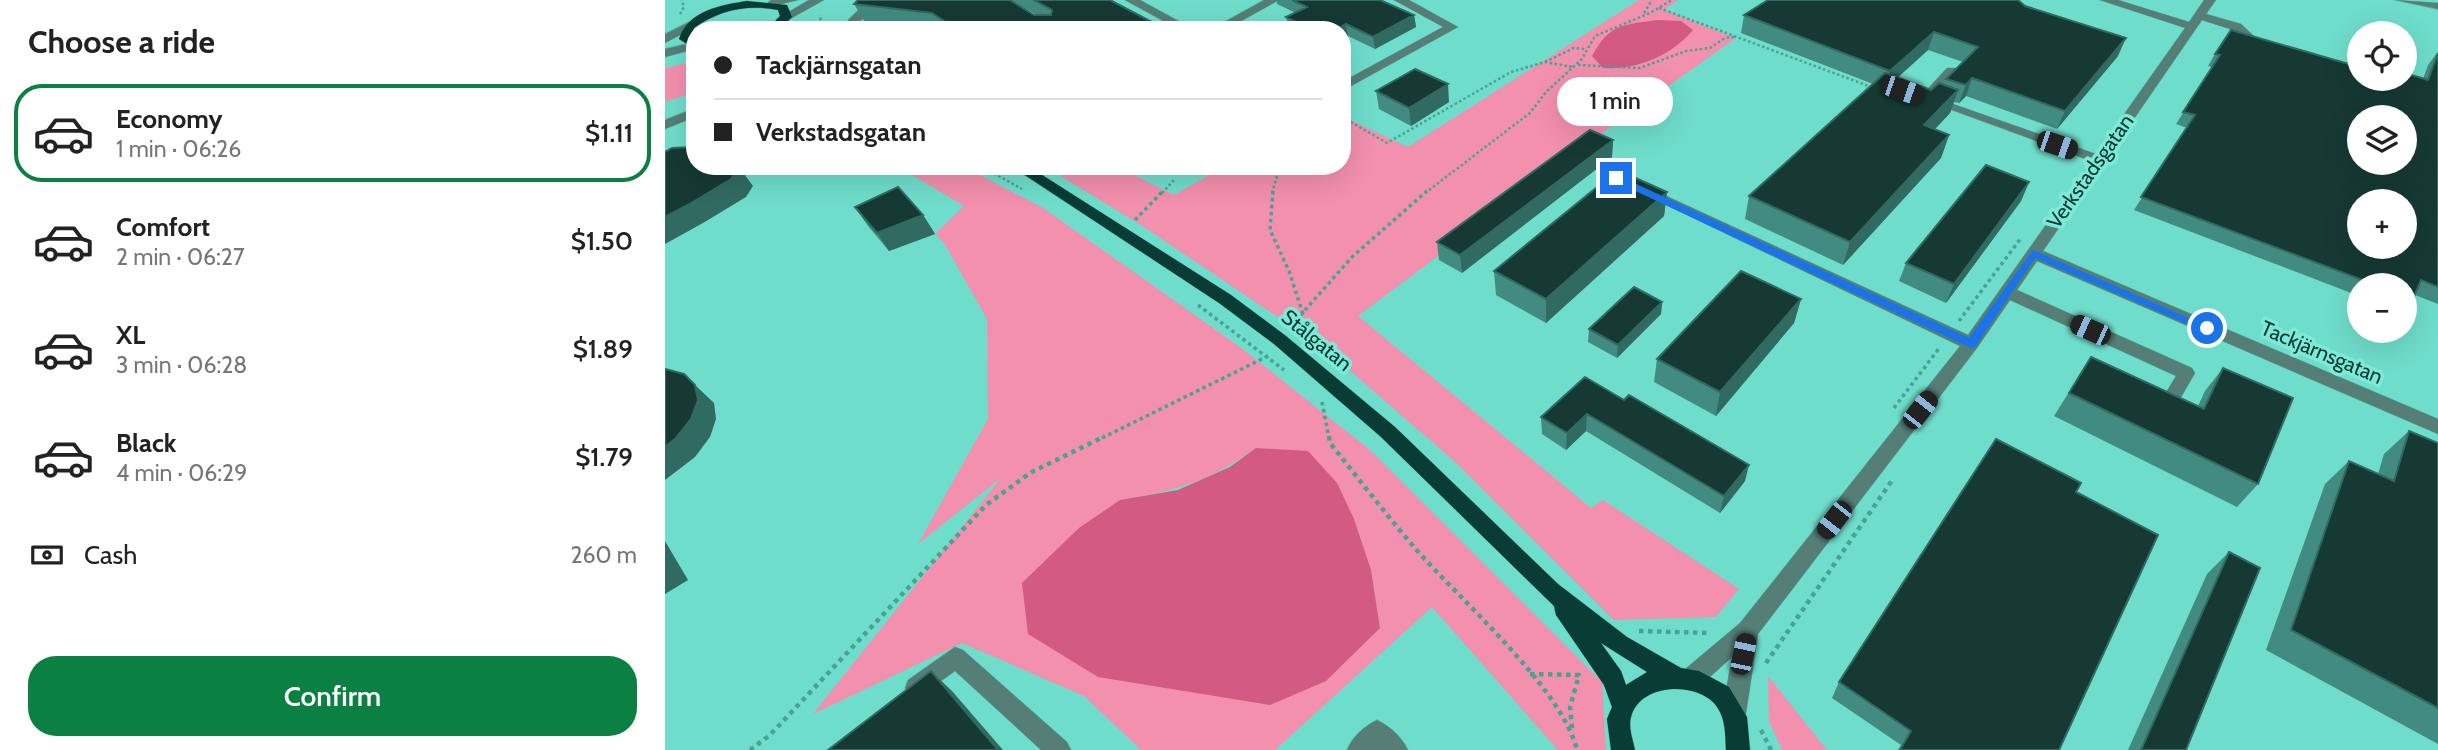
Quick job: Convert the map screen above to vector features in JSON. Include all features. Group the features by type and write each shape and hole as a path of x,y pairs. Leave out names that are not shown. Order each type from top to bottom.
{"main road":[{"path":"702,17 708,0"},
{"path":"696,21 727,7 751,1 783,7 781,21"},
{"name":"Stålgatan","path":"1031,175 1225,299 1280,340 1388,432 1551,591 1619,644 1682,676 1709,685 1724,698 1734,713"},
{"name":"Stålgatan","path":"1551,591 1600,657 1613,679 1623,706"},
{"path":"1623,750 1619,720 1623,706 1640,686 1655,678 1682,676"},
{"path":"1734,713 1738,750"}],"street":[{"path":"773,3 792,0"},
{"path":"787,21 818,0"},
{"path":"855,21 876,0"},
{"path":"1131,0 1172,21"},
{"path":"1233,21 1273,0"},
{"path":"1351,82 1452,27 1399,0"},
{"path":"2106,0 2195,21 2237,27 2258,44 2283,51"},
{"name":"Verkstadsgatan","path":"1682,676 1748,630 1971,344 2210,0"},
{"path":"2401,0 2438,6"},
{"path":"665,39 686,28"},
{"path":"665,53 686,47"},
{"path":"1951,71 1919,96 2098,159"},
{"path":"665,125 686,117"},
{"path":"1628,184 1971,344"},
{"name":"Tackjärnsgatan","path":"2033,253 2438,427"},
{"path":"2006,292 2186,373 2171,401"},
{"name":"Verkstadsgatan","path":"1734,713 1748,630"},
{"path":"900,699 955,657 1059,750"},
{"path":"1359,750 1377,732 1396,750"}],"path":[{"path":"1643,15 1652,0"},
{"path":"750,750 770,735 946,551 986,505 1030,473 1269,357 1280,340 1352,257 1438,181 1530,113 1546,92 1582,59 1585,49 1604,30 1672,0"},
{"path":"1659,8 1881,90"},
{"path":"1545,62 1575,66 1640,68 1737,37"},
{"path":"1351,122 1387,143 1397,141 1511,72 1545,62 1574,48 1585,49"},
{"path":"998,175 1027,191"},
{"path":"1277,175 1271,197 1274,203 1268,217 1271,238 1288,268 1303,314"},
{"path":"1135,220 1174,180"},
{"path":"1892,410 2029,227"},
{"path":"1190,299 1287,372"},
{"path":"1314,396 1323,403 1329,443 1413,547 1549,695 1572,730"},
{"path":"1619,644 1636,631 1716,634"},
{"path":"1577,750 1570,707 1579,675 1600,657"},
{"path":"1530,674 1579,675"}],"shaded area":[{"path":"1639,0 1678,0 1664,10 1736,38 1587,144 1358,316 1591,508 1603,500 1739,589 1716,617 1614,620 1454,461 1325,349 1144,227 1059,175 1134,175 1174,195 1209,175 1351,175 1351,120 1408,147"},
{"path":"1658,20 1681,21 1693,30 1664,54 1641,64 1603,68 1592,56 1612,31 1626,25"},
{"path":"686,63 686,95 665,102 665,68"},
{"path":"912,175 980,175 1043,208 1240,347 1370,450 1602,682 1606,750 1558,750 1432,607 1275,750 1141,750 1084,696 962,643 813,714 1001,478 918,544 988,419 987,319 944,243 935,234 964,206","holes":["1256,448 1337,483 1371,570 1380,628 1120,500 1192,483 1223,469"]},
{"path":"1256,448 1308,451 1337,483 1354,519 1371,570 1380,628 1326,681 1270,705 1098,677 1028,634 1022,583 1079,528 1120,500 1178,490 1230,467"},
{"path":"1768,676 1827,750 1782,750 1769,721"}],"building":[{"path":"858,0 1010,0 1034,15 1051,15 1052,10 1034,0 1110,0 1150,21 944,21 932,13 854,4"},
{"path":"1292,0 1380,0 1414,15 1373,37 1351,26 1351,21 1294,21 1286,17 1307,7"},
{"path":"1768,0 2018,0 2025,6 2126,38 2065,111 1972,78 1966,85 1946,79 1978,47 1934,32 1890,71 1744,15"},
{"path":"2231,30 2347,64 2347,91 2417,91 2417,77 2428,80 2438,53 2438,287 2421,280 2417,290 2417,273 2347,274 2141,197 2195,115 2183,112 2220,55 2215,54"},
{"path":"1415,69 1448,84 1409,108 1376,91"},
{"path":"1885,73 1931,90 1939,83 1958,90 1924,125 1949,135 1850,242 1749,196"},
{"path":"1590,130 1613,140 1460,255 1437,242"},
{"path":"686,147 686,175 734,175 665,217 665,152 672,148"},
{"path":"1986,165 2029,182 1954,284 1906,263"},
{"path":"1618,170 1667,192 1546,299 1494,271"},
{"path":"898,187 923,215 877,233 855,207"},
{"path":"1741,271 1801,299 1720,392 1657,359"},
{"path":"1634,287 1662,302 1618,345 1589,329"},
{"path":"2091,357 2204,409 2223,368 2293,398 2258,484 2069,393"},
{"path":"665,369 684,374 695,385 698,400 691,419 665,447"},
{"path":"1585,377 1624,400 1629,395 1749,465 1724,496 1587,414 1567,433 1541,417"},
{"path":"2409,431 2438,443 2438,708 2291,630 2349,461 2394,481"},
{"path":"1996,439 2081,483 2076,492 2158,535 2059,750 1900,750 1911,731 1839,682"},
{"path":"2229,552 2260,568 2186,750 2141,750"},
{"path":"931,671 998,750 828,750"}],"route":[{"path":"1616,178 1971,344 2033,253 2207,328"}]}
